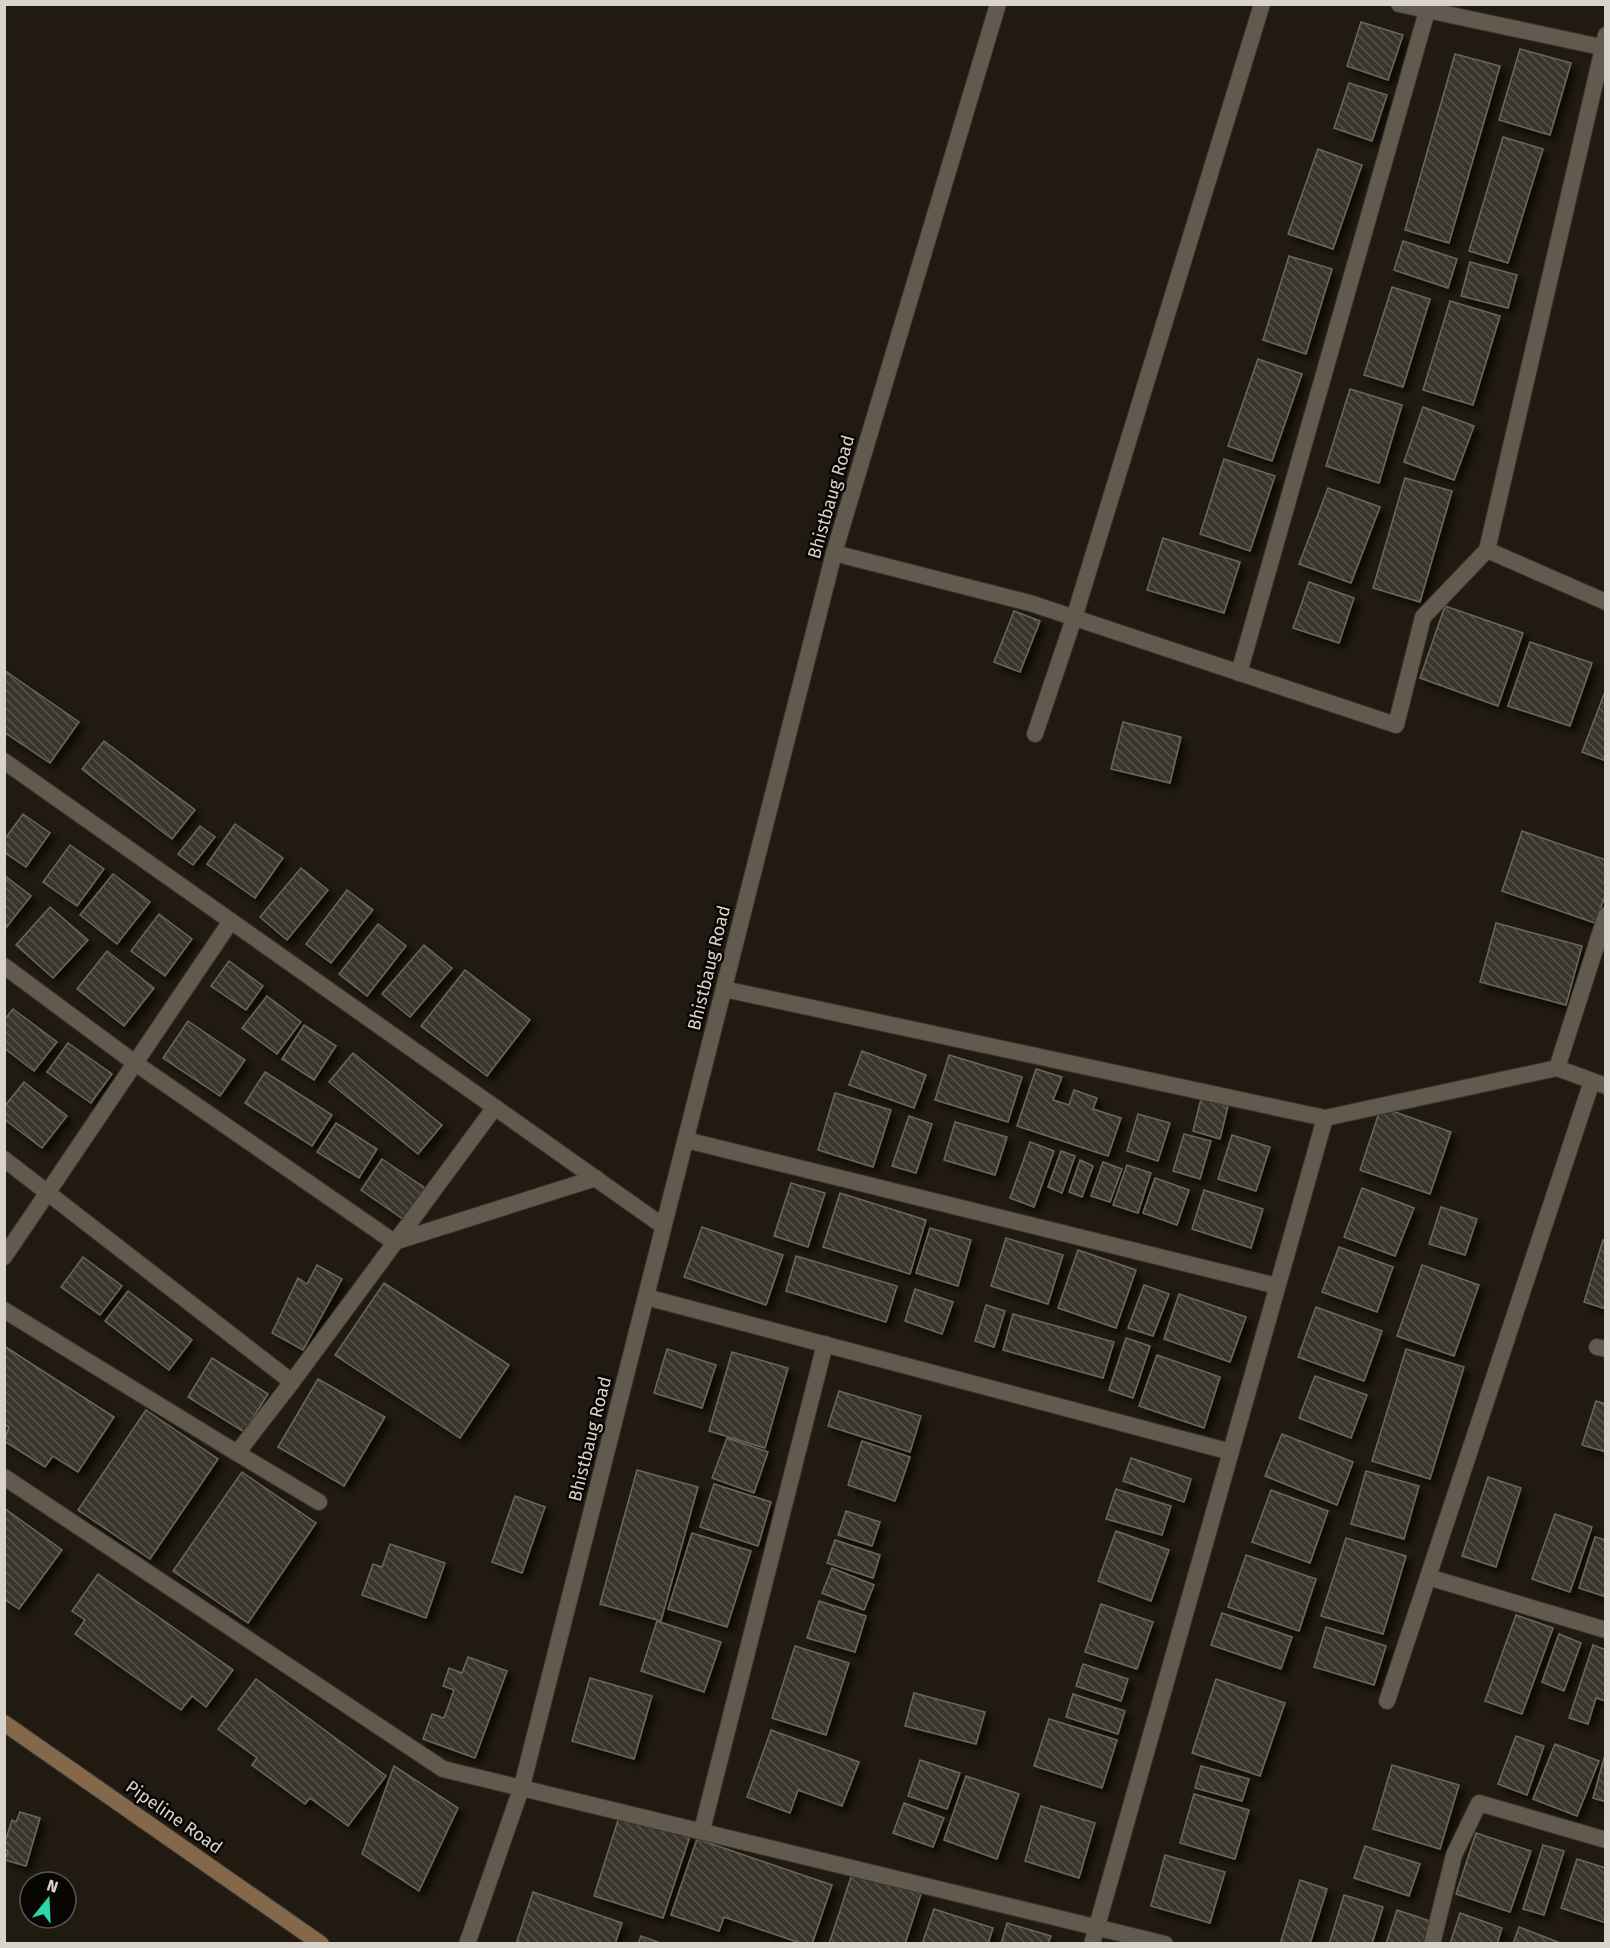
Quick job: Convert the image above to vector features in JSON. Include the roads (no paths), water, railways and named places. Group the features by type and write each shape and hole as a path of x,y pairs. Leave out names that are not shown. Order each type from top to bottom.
{"main road":[{"name":"Pipeline Road","path":"4,1723 321,1944"}],"street":[{"name":"Bhistbaug Road","path":"467,1944 522,1786 834,553 998,4"},
{"path":"1035,734 1074,618 1262,4"},
{"path":"834,553 1030,603 1396,725 1423,617 1487,550 1604,43 1399,4"},
{"path":"1239,673 1428,8"},
{"path":"1487,550 1605,602"},
{"path":"4,761 663,1226"},
{"path":"1557,1068 1605,915"},
{"path":"4,1257 231,921"},
{"path":"4,966 135,1063 394,1242"},
{"path":"724,989 1325,1118 1557,1068 1599,1083 1387,1701"},
{"path":"237,1453 495,1107"},
{"path":"1092,1944 1325,1118"},
{"path":"686,1140 1278,1286"},
{"path":"4,1159 292,1382"},
{"path":"394,1242 596,1178"},
{"path":"646,1297 1231,1452"},
{"path":"4,1310 319,1502"},
{"path":"702,1830 825,1344"},
{"path":"4,1477 443,1768 1165,1944"},
{"path":"1428,1577 1605,1630"},
{"path":"1432,1944 1454,1855 1479,1803 1605,1840"}]}
